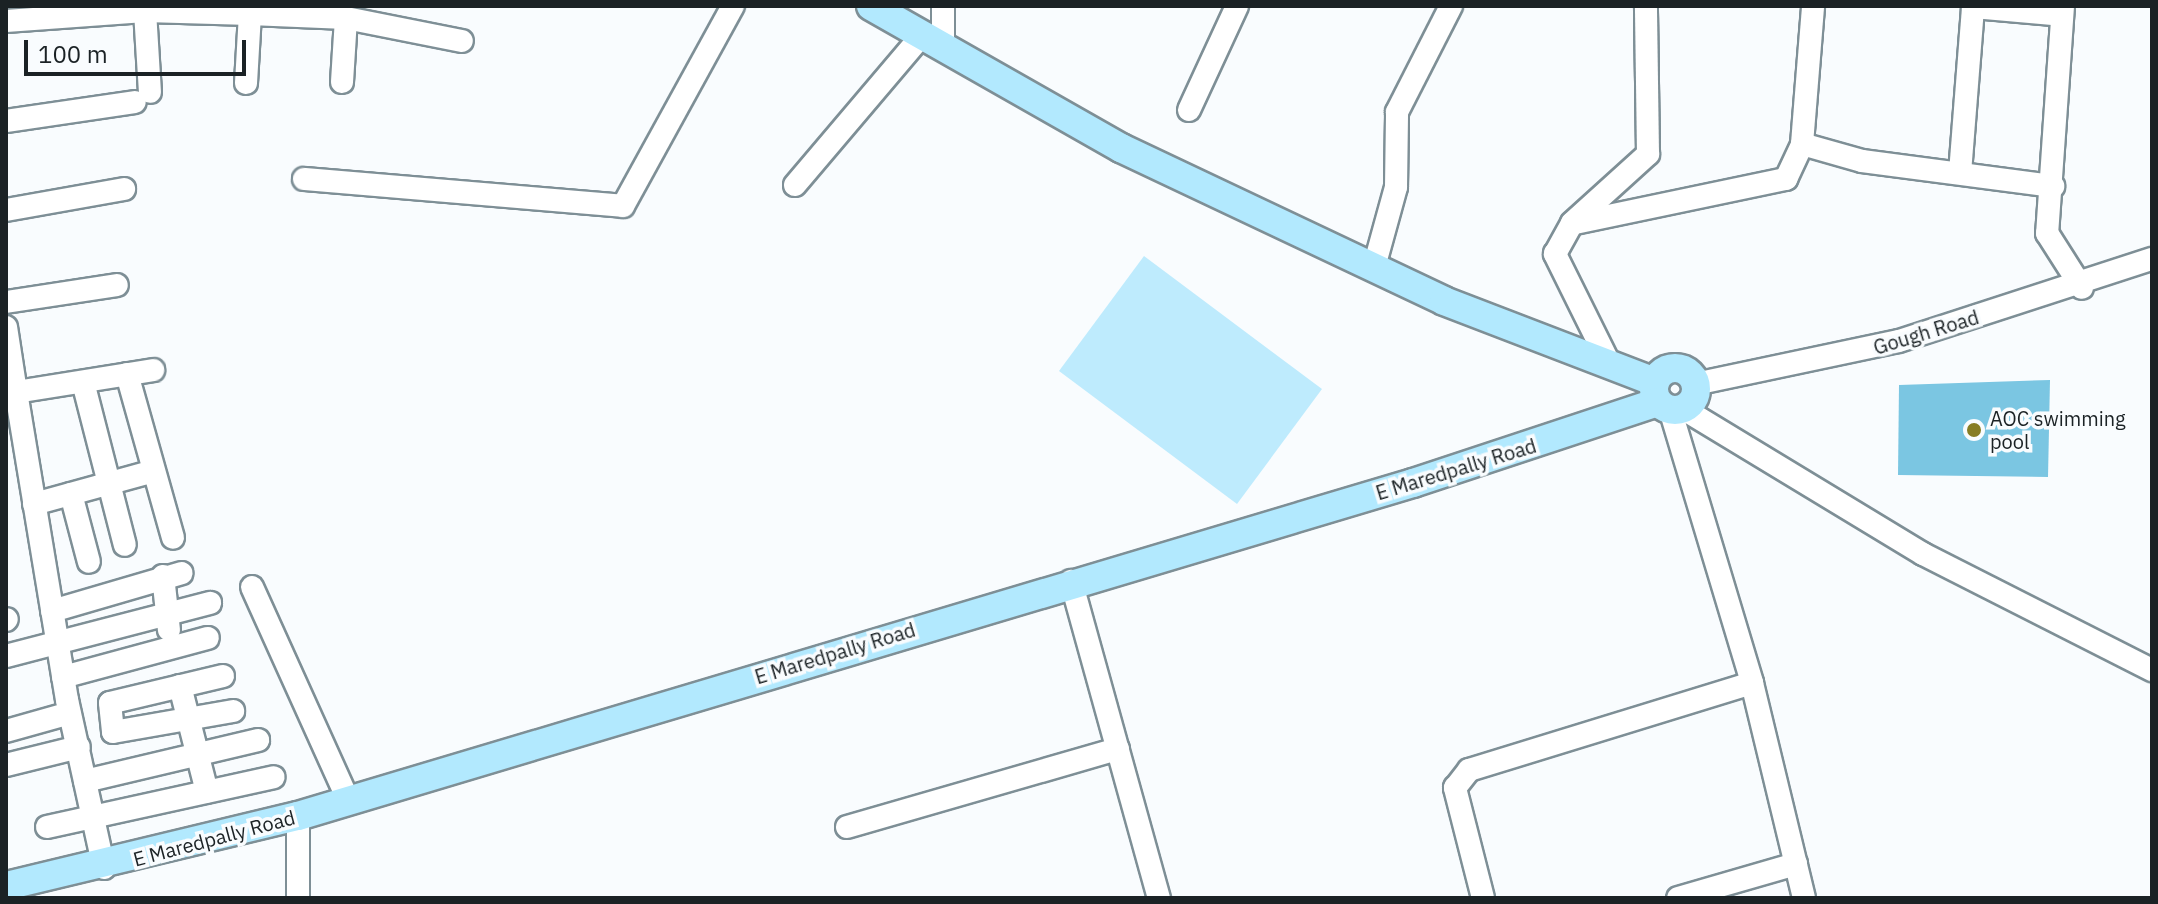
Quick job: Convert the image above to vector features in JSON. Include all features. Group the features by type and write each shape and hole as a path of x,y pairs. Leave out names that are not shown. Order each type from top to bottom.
{"main road":[{"path":"871,6 1121,148 1374,267 1609,363 1672,397"},
{"name":"E Maredpally Road","path":"6,886 104,868 298,816 1071,581 1413,483 1672,397"}],"street":[{"path":"304,179 623,206 733,6"},
{"path":"795,185 932,41 943,6"},
{"path":"1189,110 1237,6"},
{"path":"1374,267 1396,187 1397,112 1451,6"},
{"path":"1609,363 1555,254 1572,223 1648,154 1646,6"},
{"path":"1572,223 1685,196 1774,186 1794,169 1802,144 1813,6"},
{"path":"1960,173 1973,6 2062,11 2049,242 2082,288"},
{"path":"6,121 143,97 145,11"},
{"path":"6,21 145,11 346,18 462,41"},
{"path":"246,83 250,14"},
{"path":"342,82 346,18"},
{"path":"1802,144 1862,161 2053,186"},
{"path":"6,210 124,189"},
{"name":"Gough Road","path":"1672,397 1847,355 2148,266"},
{"path":"6,302 117,285"},
{"path":"6,327 11,392 70,713 104,868"},
{"path":"11,392 153,370"},
{"path":"127,374 173,538"},
{"path":"83,382 125,545"},
{"path":"1672,397 1923,554 2152,670"},
{"path":"1672,397 1752,683 1804,898"},
{"path":"34,504 154,471"},
{"path":"71,494 89,562"},
{"path":"52,611 172,574 166,616 172,646"},
{"path":"1071,581 1159,898"},
{"path":"252,587 348,800"},
{"path":"6,656 58,645 210,603"},
{"path":"63,677 208,638"},
{"path":"223,676 107,708 116,735 186,724 233,711"},
{"path":"1483,898 1455,788 1469,770 1752,683"},
{"path":"180,686 186,724 207,792"},
{"path":"6,731 70,713"},
{"path":"85,781 258,740"},
{"path":"6,765 79,747"},
{"path":"847,827 1118,749"},
{"path":"47,827 274,777"},
{"path":"298,816 298,898"},
{"path":"1678,898 1796,864"}],"shaded area":[{"path":"1144,256 1322,389 1237,504 1059,371"},
{"name":"AOC swimming pool","path":"2050,380 2048,477 1898,475 1899,385"}],"place":[{"name":"AOC swimming pool","path":"1974,430"}]}
